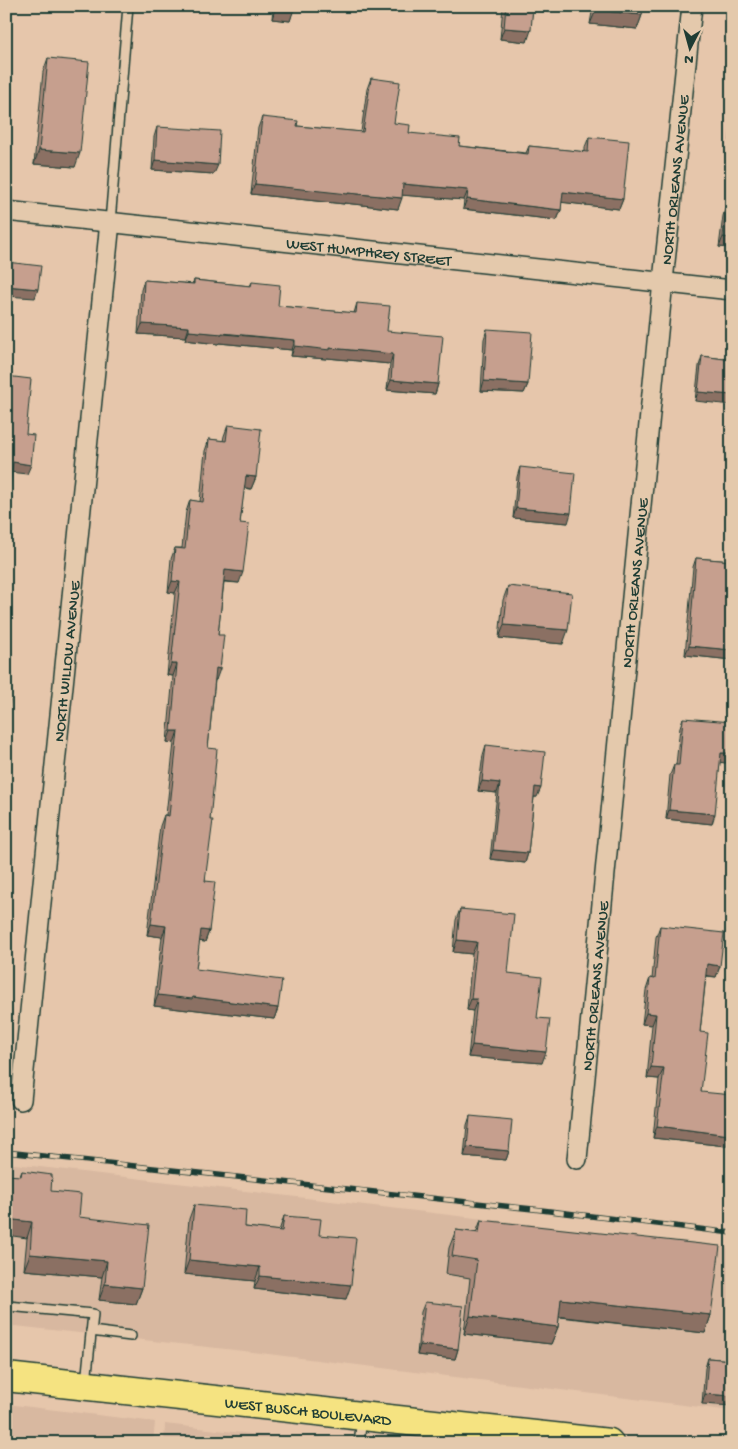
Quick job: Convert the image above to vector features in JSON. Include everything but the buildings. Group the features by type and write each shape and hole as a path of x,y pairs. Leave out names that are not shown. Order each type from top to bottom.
{"main road":[{"name":"WEST BUSCH BOULEVARD","path":"6,1377 362,1416 543,1439 609,1443"}],"street":[{"name":"NORTH ORLEANS AVENUE","path":"577,1160 663,281 692,6"},
{"name":"WEST HUMPHREY STREET","path":"6,211 732,290"},
{"name":"NORTH WILLOW AVENUE","path":"21,1100 110,222"}],"lane":[{"path":"110,222 128,6"},
{"path":"8,1306 93,1314 86,1386"},
{"path":"91,1331 131,1336"},
{"path":"359,1443 362,1416"}],"shaded area":[{"path":"6,1163 732,1248 732,1411 235,1350 6,1325"},
{"path":"6,1404 155,1422 153,1443 6,1443"},
{"path":"165,1424 330,1443 164,1443"}],"railway":[{"path":"6,1152 533,1209 732,1233"}]}
